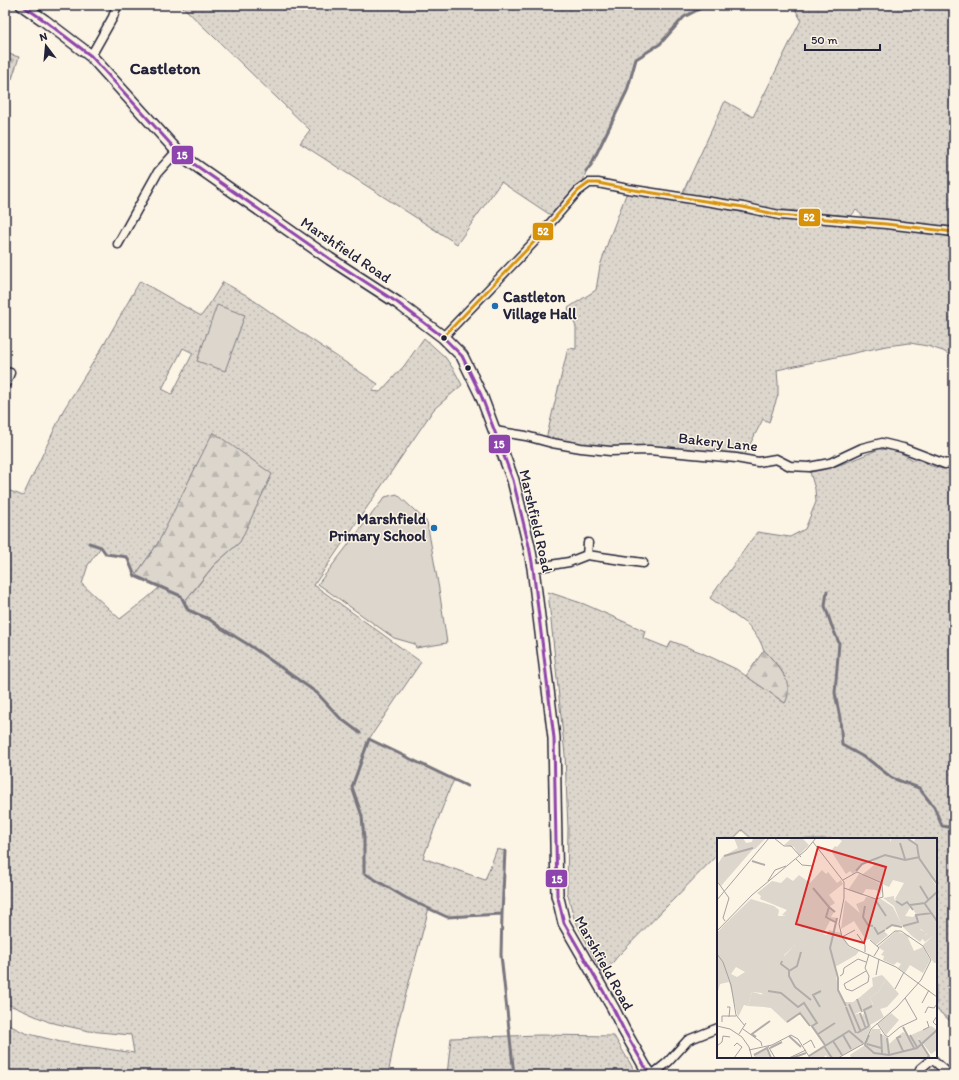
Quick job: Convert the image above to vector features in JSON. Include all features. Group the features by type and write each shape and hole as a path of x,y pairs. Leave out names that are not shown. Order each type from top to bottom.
{"street":[{"name":"Marshfield Road","path":"22,5 90,56 178,151 198,167 398,303 443,337 462,356 481,395 513,480 533,568 554,738 557,895 564,923 645,1067 651,1075"},
{"path":"90,56 113,17 117,5"},
{"path":"118,244 158,172 178,151"},
{"path":"443,337 534,242 578,191 589,183 598,183 743,207 779,215 886,224 954,232"},
{"path":"5,372 10,373 5,385"},
{"name":"Bakery Lane","path":"495,432 526,436 552,443 581,448 610,451 656,450 736,458 758,462 776,459 790,466 809,467 830,462 862,448 882,443 903,448 945,464 954,462"},
{"path":"586,555 588,543"},
{"path":"533,568 569,562 586,555 643,562"},
{"path":"651,1075 668,1062 688,1040 717,1028"},
{"path":"920,1069 931,1058 950,1075"}],"green space":[{"path":"181,5 707,5 684,17 660,44 636,59 627,91 591,165 586,171 583,182 552,216 501,182 457,244 300,143 310,130"},
{"path":"793,5 954,5 954,227 864,217 856,210 851,216 774,209 714,198 682,194 725,101 753,117 801,20"},
{"path":"5,53 19,57 12,79 5,77"},
{"path":"627,192 721,208 774,219 880,227 954,237 954,357 943,351 910,343 886,346 777,370 778,395 769,422 763,419 744,456 601,449 546,439 568,348 576,349 576,327 568,308 596,290 600,266"},
{"path":"140,281 201,316 223,282 246,295 378,384 372,391 380,392 404,366 424,338 445,357 462,385 434,409 314,585 421,662 369,739 454,780 423,858 485,880 497,849 505,851 502,914 447,917 429,908 397,1027 388,1075 5,1075 5,1023 25,1033 61,1042 134,1053 131,1035 89,1031 49,1022 5,1003 5,489 23,496 64,409 102,348","holes":["183,348 193,353 172,394 162,389","240,542 214,565 185,602 181,596 160,587 120,619 82,584 88,565 101,547 106,554 127,557 135,576 158,543"]},
{"path":"217,305 245,315 225,371 197,361"},
{"path":"213,432 272,474 240,542 214,565 184,602 181,596 135,576 158,543"},
{"path":"879,449 896,450 913,460 919,459 935,467 944,469 954,468 954,1024 937,1010 937,838 751,838 742,830 734,838 717,838 717,855 617,957 603,975 574,918 567,892 568,828 565,755 548,592 584,604 645,631 643,638 668,648 671,641 700,652 736,669 785,703 783,673 764,650 759,639 748,625 710,598 757,532 790,537 805,529 816,502 815,489 810,472 837,466"},
{"path":"397,494 427,522 447,643 416,648 415,644 394,638 318,584 385,497"},
{"path":"764,650 777,664 784,675 788,687 788,694 785,703 746,676"},
{"path":"540,1035 614,1036 637,1075 447,1075 451,1038"}],"waterway":[{"path":"586,171 591,165 627,91 636,59 660,44 684,17 707,5"},
{"path":"89,543 101,547 106,554 127,557 135,576 181,596 188,610 209,619 317,693 340,718 360,733"},
{"path":"827,591 825,606 839,643 835,693 840,718 842,745 869,760 892,778 919,788 934,807 942,826 954,828"},
{"path":"467,786 369,739 352,787 362,816 364,873 406,898 447,917 502,914"},
{"path":"505,851 501,955 514,1075"}],"transit line":[{"name":"15","path":"22,5 91,56 177,151 330,259 398,303 443,337 462,356 481,395 513,480 533,568 554,738 557,895 564,923 645,1067 651,1075"},
{"name":"52","path":"443,337 534,242 578,191 589,183 598,183 743,207 779,215 886,224 954,232"}],"place":[{"name":"Castleton Village Hall","path":"495,306"},
{"name":"Marshfield Primary School","path":"434,528"}],"district":[{"name":"Castleton","path":"165,68"}]}
